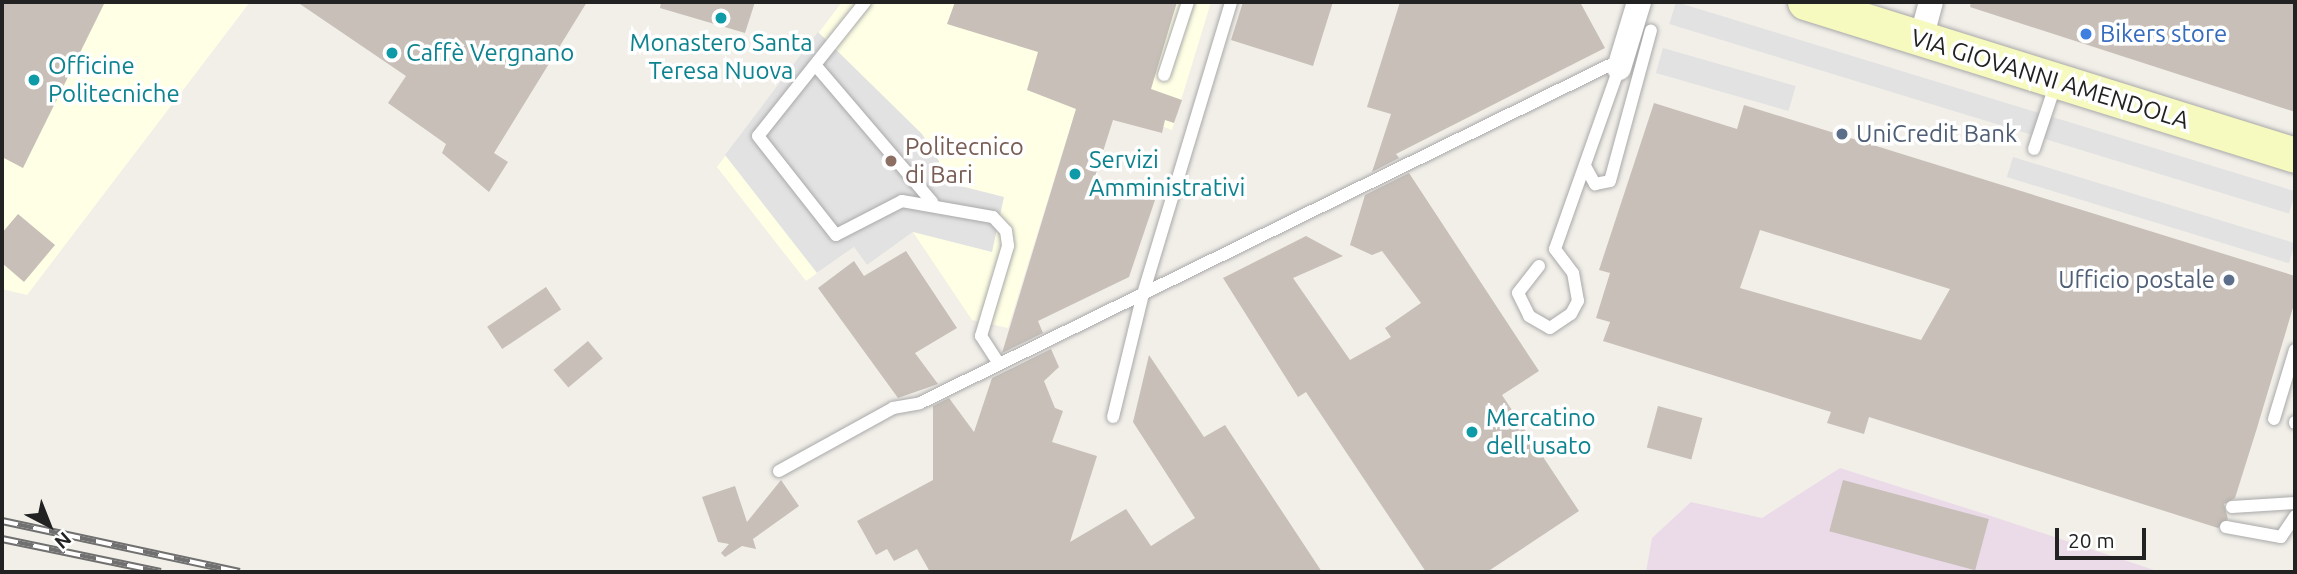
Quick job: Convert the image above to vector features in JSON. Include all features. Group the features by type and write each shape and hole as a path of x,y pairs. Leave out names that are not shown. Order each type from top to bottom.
{"main road":[{"name":"VIA GIOVANNI AMENDOLA","path":"1805,2 2295,155"}],"street":[{"path":"1621,63 1639,2"},
{"path":"1921,39 1931,2"}],"lane":[{"path":"864,2 758,136 836,235 902,201 932,202 993,218 1006,231 1008,246 981,336 999,364"},
{"path":"1164,75 1188,2"},
{"path":"1113,417 1143,294 1231,2"},
{"path":"1585,166 1595,184 1611,181 1610,166 1651,30"},
{"path":"779,471 893,408 920,402 1621,63"},
{"path":"1539,266 1518,293 1530,316 1550,328 1571,314 1578,301 1573,273 1555,249 1621,63"},
{"path":"816,66 932,202"},
{"path":"2034,149 2057,81"},
{"path":"2274,419 2295,350"},
{"path":"2232,507 2295,503"},
{"path":"2226,527 2281,537 2295,516"}],"shaded area":[{"path":"2,2 250,2 27,295 2,289"},
{"name":"Politecnico di Bari","path":"842,2 1211,2 1172,130 1080,96 1008,328 972,320 913,232 867,265 854,247 806,281 717,167"},
{"path":"1676,2 2295,191 2289,213 1669,24"},
{"path":"818,32 922,134 939,161 937,180 1004,197 992,252 913,232 867,265 854,247 817,273 725,155"},
{"path":"1663,48 1796,86 1788,111 1656,73"},
{"path":"2013,157 2295,243 2289,263 2007,177"},
{"path":"1840,468 2160,572 1646,572 1652,538 1691,502 1762,518"}],"building":[{"name":"Officine Politecniche","path":"2,2 105,2 23,168 2,157"},
{"path":"297,2 587,2 494,153 508,162 489,192 442,153 446,144 388,103 406,76"},
{"name":"Monastero Santa Teresa Nuova","path":"661,2 755,2 745,33 660,8"},
{"name":"Servizi Amministrativi","path":"955,2 1177,2 1151,89 1182,100 1174,123 1165,120 1162,133 1113,120 1094,180 1155,200 1129,277 1038,321 1043,333 1002,353 1076,109 1027,90 1038,52 947,24"},
{"path":"1243,2 1333,2 1313,66 1231,40"},
{"path":"1400,2 1580,2 1605,48 1396,154 1399,158 1372,172 1391,114 1367,107"},
{"path":"1971,2 2295,2 2295,112 1970,7"},
{"path":"1654,103 1737,129 1744,105 2295,276 2295,301 2235,498 2224,504 2228,519 2218,528 1869,417 1864,434 1827,423 1831,412 1603,341 1610,322 1596,318 1610,273 1599,270","holes":["1760,230 1950,289 1921,340 1740,288"]},
{"path":"1409,173 1539,371 1502,395 1579,511 1487,572 1426,572 1306,392 1298,397 1223,278 1306,236 1343,256 1293,278 1350,360 1391,337 1385,328 1421,303 1382,251 1372,255 1350,245 1365,195"},
{"path":"18,214 55,245 24,282 2,263 2,233"},
{"path":"906,251 957,328 915,353 938,384 898,398 818,288 854,261 864,276"},
{"path":"546,287 561,309 502,349 487,327"},
{"path":"588,341 603,359 568,388 554,370"},
{"path":"1051,349 1059,367 1044,381 1055,408 1063,411 1052,442 1097,456 1070,542 1126,509 1151,546 1195,518 1133,422 1149,355 1204,437 1225,425 1322,572 930,572 917,549 894,561 887,549 876,555 857,521 933,480 933,406 949,398 974,432 992,378"},
{"path":"1658,406 1702,418 1691,459 1647,448"},
{"path":"781,480 799,506 753,539 756,549 742,546 725,557 721,553 729,544 718,542 702,497 735,486 747,522"},
{"path":"1843,480 1989,519 1975,570 1829,531"}],"railway":[{"path":"2,521 240,572"},
{"path":"2,539 161,572"}],"place":[{"name":"Monastero Santa Teresa Nuova","path":"721,18"},
{"name":"Bikers store","path":"2086,34"},
{"name":"Caffè Vergnano","path":"392,53"},
{"name":"Officine Politecniche","path":"34,80"},
{"name":"UniCredit Bank","path":"1842,134"},
{"name":"Politecnico di Bari","path":"891,161"},
{"name":"Servizi Amministrativi","path":"1075,174"},
{"name":"Ufficio postale","path":"2229,280"},
{"name":"Mercatino dell'usato","path":"1472,432"}]}
